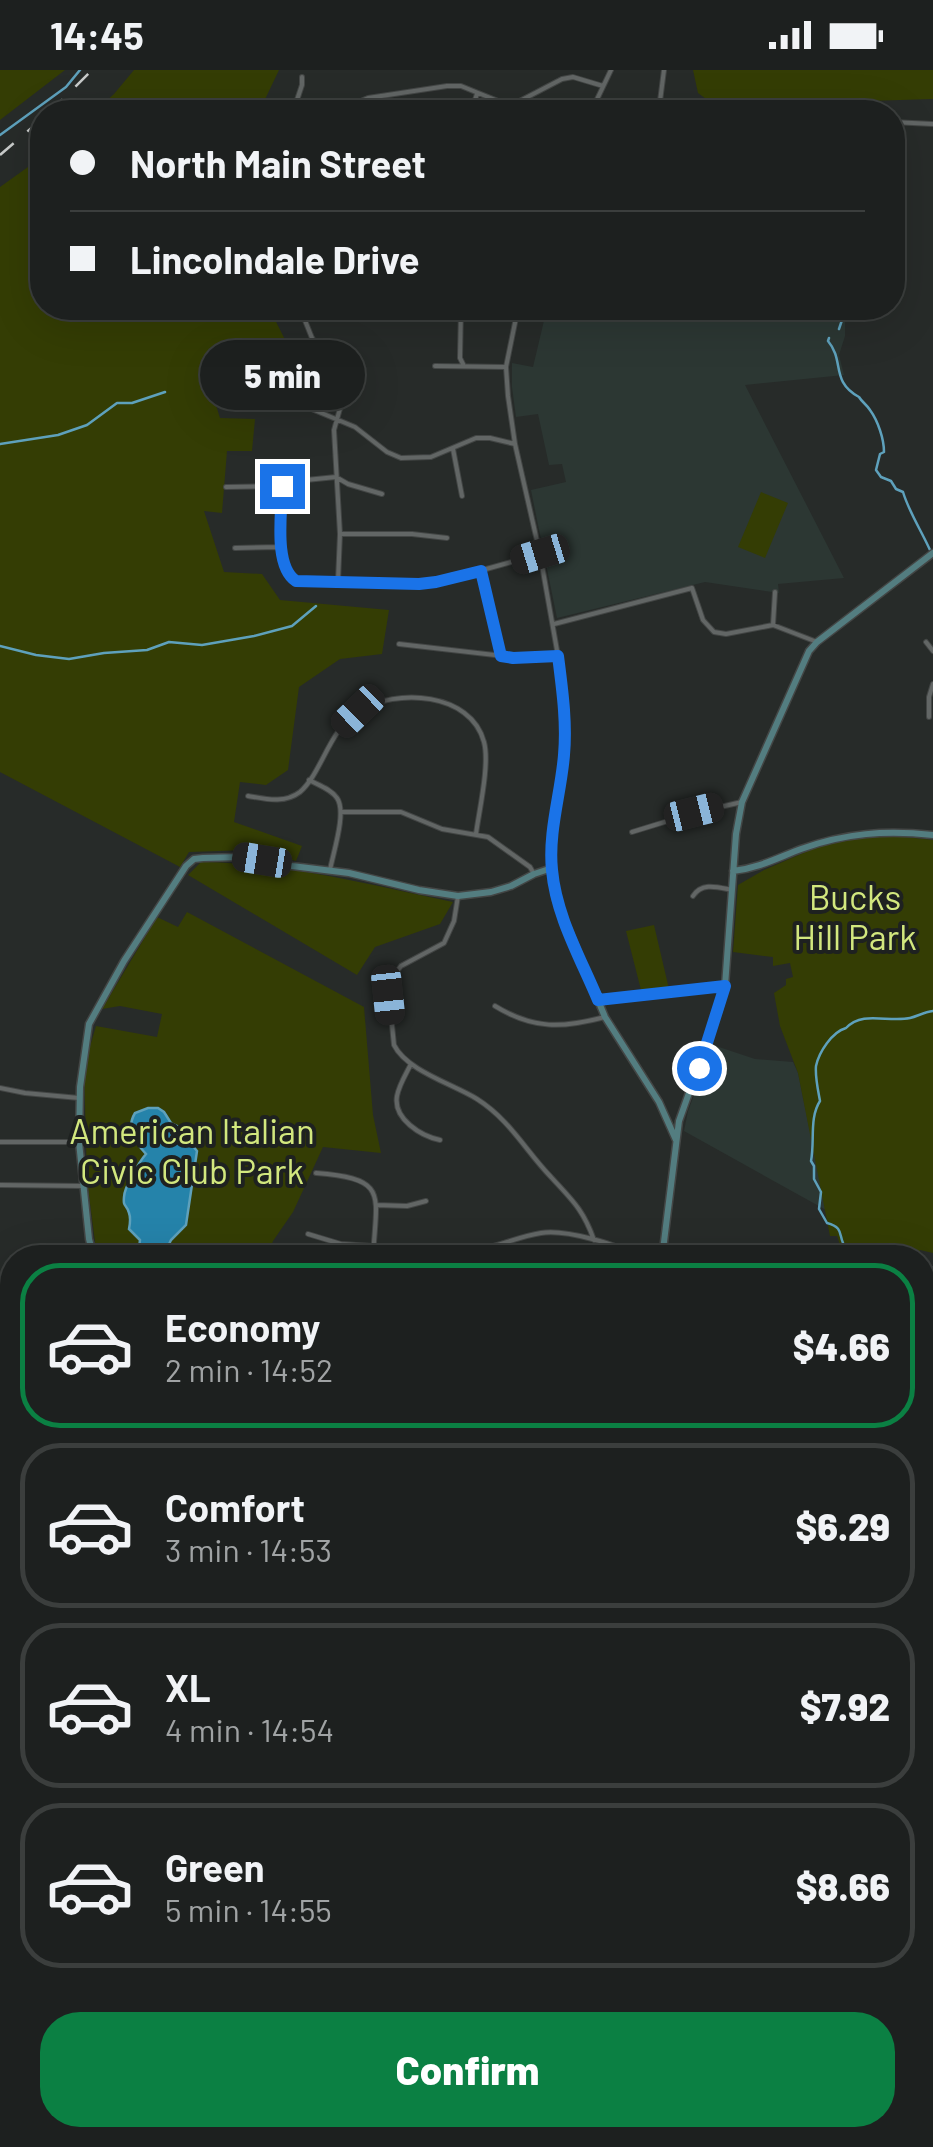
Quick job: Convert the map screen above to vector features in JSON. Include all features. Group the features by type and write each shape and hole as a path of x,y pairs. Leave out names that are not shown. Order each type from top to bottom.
{"street":[{"path":"597,100 612,70"},
{"path":"660,100 664,70"},
{"path":"520,100 572,76 603,86"},
{"path":"298,100 302,77"},
{"path":"363,100 461,86 495,100"},
{"path":"475,100 477,94"},
{"path":"905,123 933,124"},
{"path":"305,320 342,391 334,430 340,534 338,581"},
{"path":"461,320 460,358 467,367"},
{"path":"516,320 506,368 516,444 558,656 565,726 552,841 556,900 606,1017 659,1102 676,1140"},
{"path":"435,366 506,368"},
{"path":"240,382 354,427 401,458 430,457 476,438 516,444"},
{"path":"453,448 462,496"},
{"path":"226,487 282,486 336,477 382,494"},
{"path":"282,486 281,547 288,576 296,581 419,584 540,554"},
{"path":"340,534 447,538"},
{"path":"236,548 281,547"},
{"path":"664,1245 679,1121 725,986 736,834 742,802 808,652 933,553"},
{"path":"481,571 501,656"},
{"path":"552,624 692,588 703,620 714,632 726,634 773,625 817,642"},
{"path":"773,625 776,592"},
{"path":"926,642 933,651"},
{"path":"399,644 513,658 558,656"},
{"path":"929,718 928,697 933,684"},
{"path":"248,796 272,800 300,792 342,727 358,711 402,698 446,702 470,718 484,742 486,759 476,834"},
{"path":"310,780 339,800 341,812 330,870"},
{"path":"632,832 742,802"},
{"path":"341,812 401,812 442,828 476,834 496,842 534,874"},
{"path":"734,871 769,864 796,851 852,835 933,835"},
{"path":"92,1245 79,1142 79,1098 88,1032 93,1015 164,896 194,859 241,857 458,896 491,892 552,868"},
{"path":"693,896 707,886 732,890"},
{"path":"458,896 448,938 438,948 396,970 388,986 394,1045 411,1064 500,1116 574,1200 594,1240"},
{"path":"598,1000 725,986"},
{"path":"495,1006 550,1026 606,1017"},
{"path":"411,1064 397,1096 402,1116 428,1138 440,1140"},
{"path":"0,1088 79,1098"},
{"path":"0,1142 79,1142"},
{"path":"308,1234 341,1244 374,1245 373,1191 362,1181 347,1176 316,1174"},
{"path":"0,1185 83,1186"},
{"path":"376,1205 426,1202"},
{"path":"499,1245 554,1232 616,1245"}],"shaded area":[{"path":"544,320 845,320 839,355 844,375 745,385 844,578 778,584 779,593 705,582 557,618 531,490 566,482 562,464 549,465 538,414 516,417 512,387 512,363 533,367"},
{"path":"713,1045 755,1059 793,1062 826,1210 684,1131"}],"green space":[{"path":"0,70 65,70 0,120"},
{"path":"134,70 279,70 265,100 107,100"},
{"path":"693,70 933,70 933,99 708,100 698,93"},
{"path":"30,166 30,320 275,320 307,383 313,405 220,374 209,383 220,418 255,419 252,451 227,451 222,513 204,511 224,572 262,574 280,600 389,610 382,654 340,659 299,687 288,770 266,785 240,782 234,822 302,846 296,861 249,850 189,852 180,867 0,772 0,187"},
{"path":"761,492 788,503 765,558 738,547"},
{"name":"Bucks Hill Park","path":"877,834 933,840 933,1245 840,1245 837,1236 830,1236 798,1073 780,1026 774,993 793,977 790,963 773,966 773,957 733,952 738,885 824,844"},
{"path":"201,862 296,871 453,902 440,924 375,947 357,975 188,875"},
{"name":"American Italian Civic Club Park","path":"187,912 364,1007 373,1115 381,1153 323,1147 293,1212 272,1245 95,1245 87,1180 84,1067 96,1026 157,1037 162,1014 120,1006 102,1009 157,917 178,927"},
{"path":"654,925 669,989 642,994 626,931"}],"water":[{"path":"158,1108 197,1151 186,1225 169,1245 139,1245 140,1240 129,1229 125,1193 146,1154 133,1135 135,1113"}],"waterway":[{"path":"48,100 80,70"},
{"path":"0,135 30,113"},
{"path":"839,329 842,320"},
{"path":"829,338 844,384 869,408 880,430 884,452 876,470 903,492 930,550"},
{"path":"0,444 58,435 87,425 117,403 132,403 165,392"},
{"path":"0,646 69,659 147,650 169,642 202,645 292,626 316,606"},
{"path":"844,1245 839,1230 827,1223 819,1209 821,1192 811,1161 813,1122 820,1101 816,1066 831,1038 853,1023 868,1018 910,1018 933,1011"}],"railway":[{"path":"62,100 92,70"},
{"path":"0,155 30,129"}],"route":[{"path":"282,486 281,547 288,576 296,581 419,584 481,571 501,656 558,656 565,726 552,841 556,900 598,1000 725,986 699,1068"}]}
